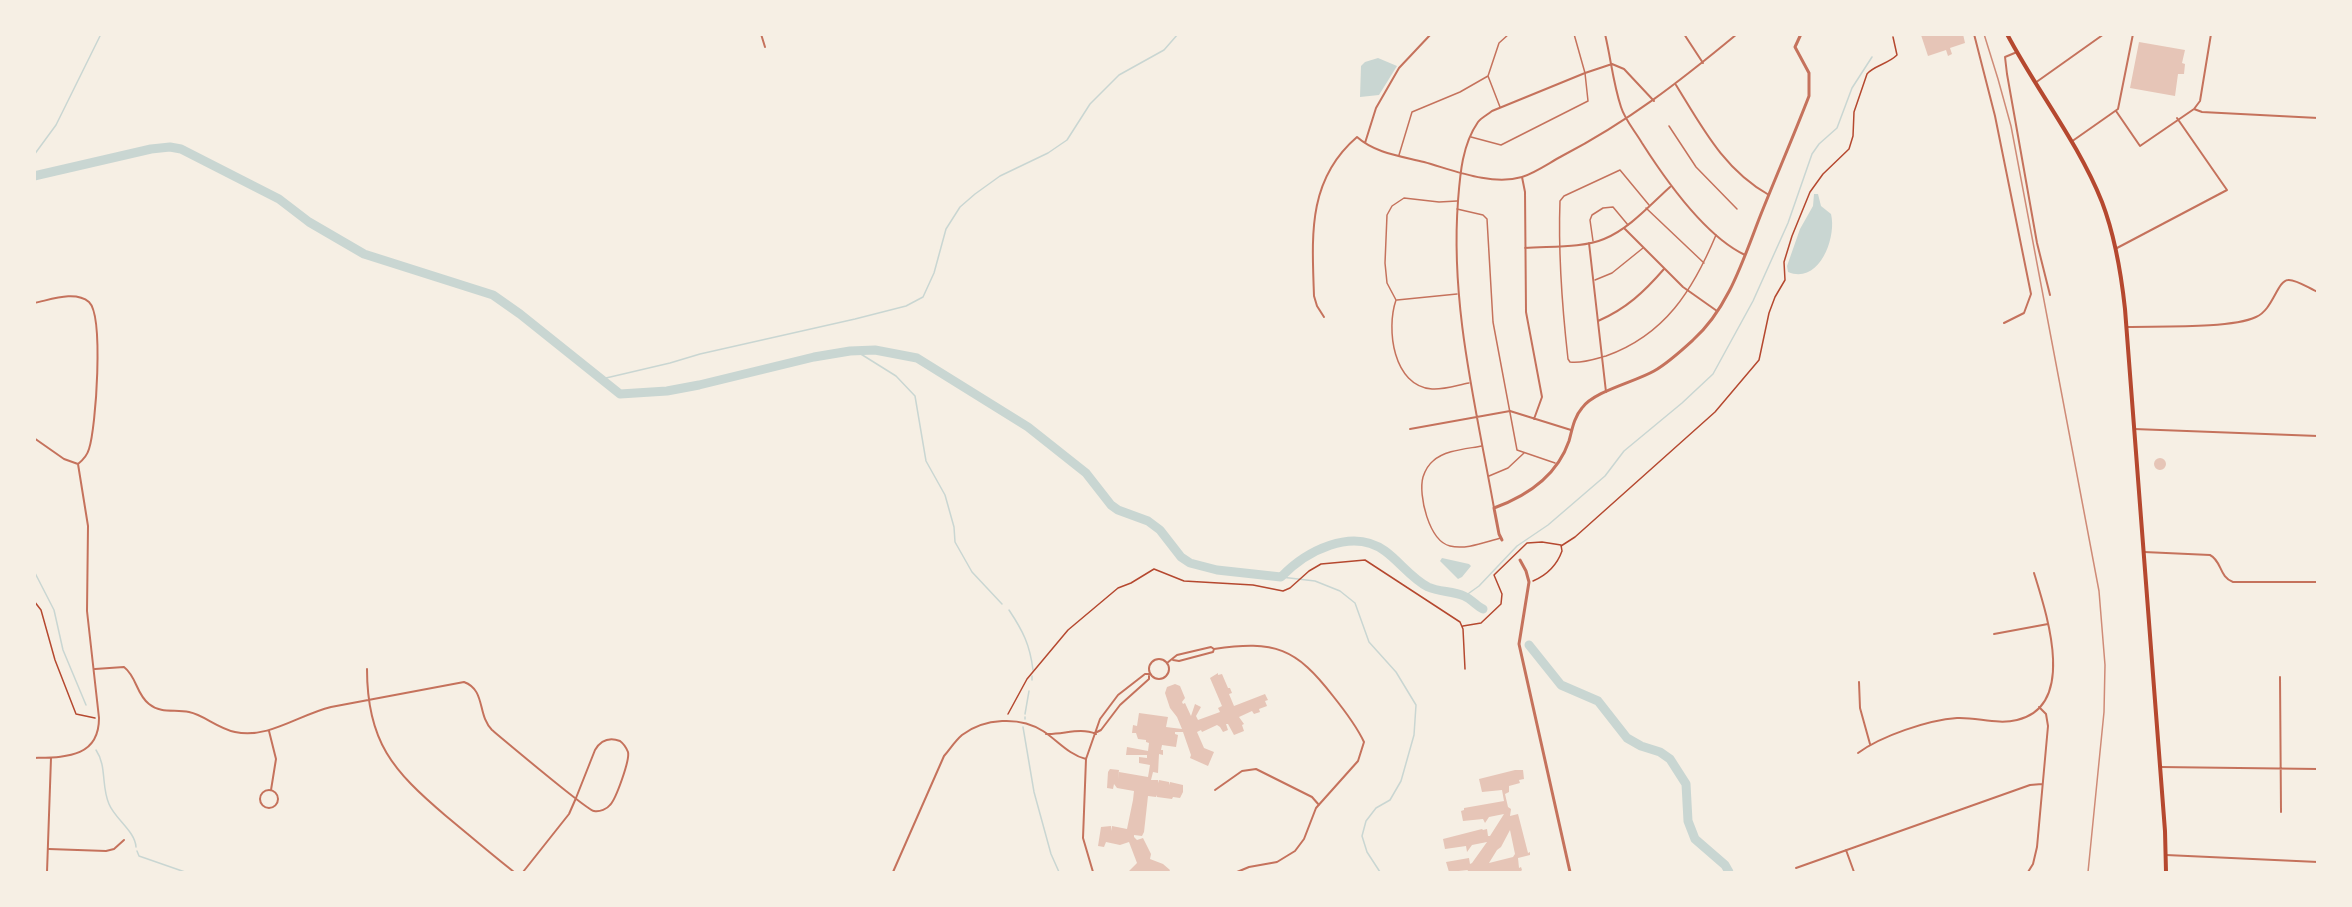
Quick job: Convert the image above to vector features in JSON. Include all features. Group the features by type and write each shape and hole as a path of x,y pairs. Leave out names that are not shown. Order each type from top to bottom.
{"main road":[{"path":"2007,34 2071,142 2101,200 2116,249 2126,327 2166,873"}],"street":[{"path":"761,34 765,47"},
{"path":"1365,144 1376,108 1400,68 1431,34"},
{"path":"1605,34 1612,64 1611,72 1621,109 1627,120 1671,187 1732,249 1744,255"},
{"path":"1684,34 1703,63"},
{"path":"1324,317 1314,296 1314,211 1318,195 1337,156 1357,137 1372,149 1460,172 1495,180 1522,177 1607,133 1627,120 1676,85 1737,34"},
{"path":"1494,508 1518,500 1537,487 1556,464 1568,443 1582,406 1606,392 1656,370 1701,333 1717,311 1730,290 1809,96 1809,73 1795,47 1801,34"},
{"path":"1974,34 1987,82 2031,294 2024,313 2004,322"},
{"path":"2035,82 2103,34"},
{"path":"2071,142 2116,111 2120,105 2133,34"},
{"path":"2116,111 2140,146 2194,108 2200,101 2211,34"},
{"path":"2017,52 2005,57 2007,74 2037,243 2050,296"},
{"path":"1501,539 1471,383 1457,294 1455,264 1460,172 1470,136 1479,120 1501,108 1612,64 1624,69 1654,100"},
{"path":"1676,85 1728,164 1749,185 1769,195"},
{"path":"2194,108 2202,112 2318,118"},
{"path":"2116,249 2227,190 2177,118"},
{"path":"1522,177 1525,192 1526,312 1542,397 1534,419"},
{"path":"1524,248 1588,243 1607,238 1628,225 1671,187"},
{"path":"1624,228 1688,291 1717,311"},
{"path":"1588,243 1606,392"},
{"path":"1598,321 1617,313 1632,302 1664,269"},
{"path":"2126,327 2226,324 2251,319 2261,315 2269,307 2279,285 2286,280 2318,292"},
{"path":"34,303 72,296 81,298 89,302 96,317 98,363 93,427 89,449 78,464 88,526 87,611 99,718 96,735 85,750 69,756 34,758"},
{"path":"1410,429 1510,411 1572,430"},
{"path":"2134,429 2318,436"},
{"path":"34,438 64,459 78,464"},
{"path":"2144,552 2212,556 2218,562 2224,577 2233,582 2318,582"},
{"path":"1520,560 1527,571 1529,582 1519,644 1570,873"},
{"path":"1858,753 1870,744 1948,719 1970,718 2001,722 2019,720 2039,707 2047,697 2053,673 2048,624 2034,573"},
{"path":"1994,634 2048,624"},
{"path":"1167,663 1177,655 1211,647 1214,649 1263,647 1290,653 1318,676 1356,726 1365,742 1358,761 1319,805 1300,845 1288,857 1277,862 1249,867 1237,873"},
{"path":"1173,660 1179,661 1213,652 1214,649"},
{"path":"1046,734 1082,730 1096,733 1101,730 1120,705 1149,679 1150,674 1150,665 1154,660 1161,658 1167,663 1169,671 1166,676 1156,678 1150,674 1145,674 1118,695 1100,719 1096,733 1086,759 1083,838 1093,873"},
{"path":"95,669 124,667 133,676 140,694 157,709 190,712 215,726 237,732 269,731 312,711 458,682 470,684 478,693 483,717 488,726 576,798 590,810 594,812 605,810 614,800 628,759 624,744 613,739 598,744 576,798 564,822 524,873"},
{"path":"367,669 368,700 377,736 399,773 422,796 514,873"},
{"path":"2280,678 2281,812"},
{"path":"1859,682 1860,708 1870,744"},
{"path":"2028,873 2035,860 2048,726 2046,714 2039,707"},
{"path":"892,873 944,756 962,735 975,727 1001,721 1025,723 1046,734 1071,753 1086,759"},
{"path":"269,731 276,759 271,790"},
{"path":"47,873 51,758"},
{"path":"2160,767 2318,769"},
{"path":"1215,790 1242,771 1256,770 1312,797 1319,805"},
{"path":"1796,868 2030,785 2042,784"},
{"path":"271,790 278,795 278,801 275,806 267,808 261,805 260,798 263,792 271,790"},
{"path":"49,849 106,851 114,849 124,840"},
{"path":"1846,850 1854,873"},
{"path":"2166,855 2318,862"}],"lane":[{"path":"1501,108 1488,76 1499,43 1509,34"},
{"path":"1470,136 1501,145 1588,101 1585,73 1574,34"},
{"path":"1398,155 1412,112 1460,92 1488,76"},
{"path":"1669,126 1696,166 1737,209"},
{"path":"1704,263 1648,206 1620,170 1564,195 1560,201 1558,246 1562,284 1560,297 1568,359 1573,363 1602,357 1623,350 1650,333 1674,311 1688,291 1704,263 1717,234"},
{"path":"1458,201 1439,202 1404,198 1392,206 1387,215 1385,263 1387,283 1396,300 1391,319 1396,357 1407,379 1421,387 1433,390 1471,383"},
{"path":"1593,242 1590,220 1592,215 1603,208 1613,207 1628,225"},
{"path":"1457,209 1483,214 1488,219 1493,322 1517,450 1556,464"},
{"path":"1593,281 1612,273 1643,247"},
{"path":"1396,300 1457,294"},
{"path":"1483,446 1440,456 1430,464 1422,483 1426,510 1432,532 1438,540 1447,545 1472,546 1501,539"},
{"path":"1488,476 1508,468 1524,453"}],"path":[{"path":"1529,582 1539,578 1551,568 1562,554 1564,545 1715,412 1756,364 1761,355 1769,313 1785,279 1784,262 1809,196 1817,182 1849,148 1854,112 1867,75 1872,69 1888,62 1898,52 1893,37"},
{"path":"1463,626 1481,623 1499,606 1502,597 1494,575 1524,544 1536,541 1564,545"},
{"path":"1008,714 1027,679 1068,630 1118,588 1136,580 1150,570 1157,569 1184,581 1253,585 1280,591 1288,590 1314,567 1328,562 1365,560 1454,617 1463,626 1465,669"},
{"path":"34,601 41,610 55,660 75,714 99,718"}],"shaded area":[{"path":"1378,58 1397,66 1379,95 1360,97 1361,66 1365,62"},
{"path":"1814,194 1818,194 1821,206 1831,214 1831,235 1828,246 1817,266 1809,272 1799,274 1788,272 1787,266 1800,229 1813,206"},
{"path":"1442,558 1471,566 1458,579 1440,561"}],"building":[{"path":"1963,34 1965,43 1950,48 1952,54 1948,56 1946,50 1928,56 1921,35"},
{"path":"2139,42 2185,50 2182,63 2185,64 2184,74 2178,74 2175,96 2130,88"},
{"path":"2162,458 2166,464 2162,470 2158,470 2154,462"},
{"path":"1218,673 1218,675 1222,674 1230,688 1232,693 1229,694 1234,706 1265,694 1268,700 1265,701 1267,706 1259,709 1260,712 1254,714 1252,711 1239,717 1244,724 1242,725 1244,731 1234,735 1228,724 1226,724 1228,730 1223,732 1217,725 1197,732 1204,748 1214,752 1208,766 1190,758 1183,732 1175,732 1178,735 1176,747 1162,745 1163,755 1159,754 1158,773 1153,772 1151,780 1158,780 1158,783 1159,780 1169,782 1169,785 1170,782 1183,785 1183,792 1180,798 1173,797 1172,799 1156,795 1156,797 1148,796 1144,832 1142,836 1134,835 1134,837 1137,840 1143,838 1151,854 1150,859 1163,864 1170,870 1169,872 1128,872 1137,863 1129,842 1120,845 1106,842 1104,847 1098,846 1101,827 1111,826 1111,831 1112,826 1127,829 1133,800 1134,791 1117,788 1114,784 1113,789 1107,788 1108,772 1110,769 1119,770 1118,779 1119,772 1148,777 1150,765 1139,763 1139,757 1147,758 1147,755 1126,755 1127,747 1148,751 1149,743 1138,739 1136,733 1132,733 1133,725 1137,726 1139,713 1168,717 1166,727 1182,729 1170,708 1165,693 1167,687 1175,684 1180,686 1185,698 1182,702 1185,703 1191,716 1195,704 1201,707 1196,716 1198,720 1220,712 1218,708 1222,706 1210,678"},
{"path":"1523,770 1524,779 1519,780 1520,783 1509,786 1509,792 1505,794 1508,807 1511,809 1510,816 1518,814 1528,853 1530,852 1530,855 1518,858 1519,868 1521,867 1522,870 1520,872 1467,872 1468,870 1449,872 1446,862 1469,858 1470,864 1487,842 1472,845 1467,852 1466,846 1445,849 1443,839 1482,829 1487,829 1488,836 1490,836 1504,814 1489,817 1485,823 1483,819 1463,821 1461,811 1464,808 1504,801 1502,790 1482,792 1479,779","holes":["1510,830 1515,854 1513,857 1489,863"]}],"waterway":[{"path":"34,155 56,125 101,34"},
{"path":"597,377 606,378 855,319 906,306 923,297 934,273 946,229 960,207 1000,176 1048,153 1067,140 1090,104 1119,75 1164,50 1178,34"},
{"path":"1465,596 1479,586 1517,546 1548,525 1605,476 1624,451 1713,374 1753,301 1788,223 1812,154 1819,144 1837,128 1852,88 1872,57"},
{"path":"34,176 151,149 170,147 181,149 279,199 309,222 364,254 493,295 620,394 667,391 814,357 850,351 875,350 917,358 1028,427 1086,473 1111,505 1118,510 1148,521 1160,530 1181,557 1190,563 1217,570 1281,577 1291,567 1316,551 1330,545 1358,541 1372,544 1385,551 1428,587 1464,596 1483,609"},
{"path":"856,351 896,376 915,396 926,461 945,495 954,527 955,542 972,572 1002,604"},
{"path":"34,571 54,610 63,650 86,705"},
{"path":"1281,577 1315,581 1340,591 1355,603 1369,642 1396,672 1416,705 1414,735 1401,781 1390,800 1376,808 1366,821 1362,836 1367,852 1380,872"},
{"path":"1009,610 1025,638 1033,670"},
{"path":"1529,645 1561,685 1598,701 1627,738 1641,746 1660,752 1670,759 1686,784 1688,821 1695,839 1725,865 1729,872"},
{"path":"1025,714 1029,691"},
{"path":"1023,727 1034,792 1051,854 1059,872"},
{"path":"96,750 102,763 109,804 129,830 136,847"},
{"path":"137,851 139,856 185,872"}],"railway":[{"path":"1984,34 2011,126 2099,591 2105,665 2104,712 2088,872"}]}
